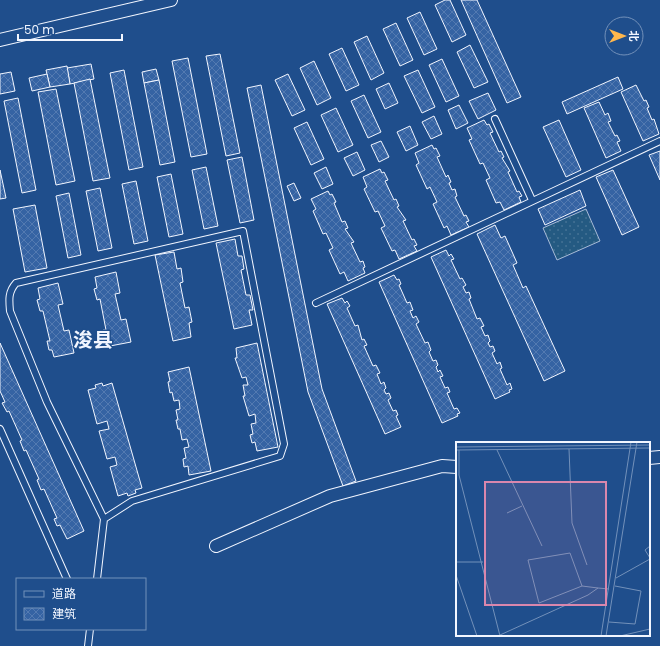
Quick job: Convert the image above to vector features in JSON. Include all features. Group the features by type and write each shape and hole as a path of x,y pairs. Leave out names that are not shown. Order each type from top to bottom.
{"street":[{"path":"0,40 171,0"},
{"path":"650,458 660,457"},
{"path":"216,546 330,496 442,466 456,466"}],"lane":[{"path":"495,119 532,200"},
{"path":"316,303 660,141"},
{"path":"96,578 104,519 47,402 10,311 9,298 11,289 16,283 243,231 284,444 280,456 132,501 104,519"},
{"path":"0,429 67,578"},
{"path":"88,646 90,630"}],"shaded area":[{"path":"586,209 600,241 557,260 543,228"}],"building":[{"path":"445,0 450,0 466,35 452,42 435,5"},
{"path":"461,0 477,0 521,97 507,103"},
{"path":"420,12 437,49 424,55 407,18"},
{"path":"396,23 413,60 400,66 383,29"},
{"path":"367,36 384,73 371,80 354,42"},
{"path":"470,45 488,82 474,88 457,52"},
{"path":"342,48 359,85 346,91 329,54"},
{"path":"220,54 240,153 226,156 206,56"},
{"path":"188,58 207,154 191,157 172,61"},
{"path":"442,59 459,96 446,102 429,65"},
{"path":"314,61 331,98 317,105 300,68"},
{"path":"91,64 94,79 70,84 67,68"},
{"path":"67,66 70,84 50,87 46,70"},
{"path":"156,69 159,80 144,83 142,72"},
{"path":"124,70 143,167 129,170 110,73"},
{"path":"418,70 435,107 422,113 404,76"},
{"path":"11,72 15,91 0,94 0,74"},
{"path":"47,74 50,87 32,91 29,78"},
{"path":"288,74 305,110 292,116 275,80"},
{"path":"618,77 623,89 567,114 562,102"},
{"path":"90,79 110,178 93,181 74,83"},
{"path":"159,80 175,162 160,165 144,83"},
{"path":"389,83 398,103 385,109 376,89"},
{"path":"261,85 322,389 356,481 343,486 308,392 247,88"},
{"path":"636,85 644,101 646,100 649,107 647,108 652,120 654,119 659,134 643,141 621,92"},
{"path":"56,89 75,181 56,185 38,92"},
{"path":"488,93 496,110 478,119 469,101"},
{"path":"364,95 381,132 368,138 351,101"},
{"path":"18,98 36,190 22,193 4,101"},
{"path":"599,102 605,115 608,113 611,121 608,122 615,136 617,135 620,141 617,142 621,151 606,158 584,108"},
{"path":"459,105 468,123 456,129 448,110"},
{"path":"336,108 353,145 338,152 321,115"},
{"path":"434,116 442,134 431,139 422,122"},
{"path":"484,120 487,125 489,124 493,132 490,133 499,152 501,151 504,157 502,158 510,171 508,172 517,192 519,191 522,196 519,197 521,202 504,210 500,202 496,203 486,180 490,178 483,163 480,164 469,140 472,139 467,128"},
{"path":"559,120 581,170 566,177 543,127"},
{"path":"307,122 324,159 311,165 294,128"},
{"path":"410,126 418,145 406,151 397,132"},
{"path":"381,141 389,157 379,162 371,145"},
{"path":"432,145 434,149 436,148 440,156 437,157 446,177 448,175 452,190 455,189 457,196 455,197 464,216 466,215 469,221 466,222 469,227 451,235 447,226 444,228 433,204 437,202 430,187 427,189 416,165 419,163 415,153"},
{"path":"660,151 660,180 649,155"},
{"path":"357,152 365,170 353,176 344,158"},
{"path":"242,157 254,220 240,223 227,160"},
{"path":"206,167 218,226 204,229 192,170"},
{"path":"326,167 333,184 322,189 314,173"},
{"path":"380,169 382,173 384,172 388,180 385,181 394,200 396,199 399,206 397,207 406,220 403,221 412,240 414,239 417,245 414,246 417,251 399,259 395,250 392,251 381,228 385,226 378,211 375,212 364,189 367,187 363,177"},
{"path":"0,170 6,198 0,199"},
{"path":"613,170 639,227 622,235 596,177"},
{"path":"171,174 183,234 169,237 157,177"},
{"path":"136,181 148,241 134,244 122,184"},
{"path":"294,183 301,198 294,201 287,186"},
{"path":"100,188 112,248 98,251 86,191"},
{"path":"580,190 586,206 545,225 538,209"},
{"path":"328,191 330,195 332,194 336,202 334,203 342,222 345,221 348,228 345,229 354,242 351,243 360,262 363,261 365,267 363,268 365,273 348,281 344,272 340,274 329,250 333,248 326,233 323,234 313,211 316,209 311,199"},
{"path":"69,193 81,255 68,258 56,196"},
{"path":"35,205 47,268 25,272 13,209"},
{"path":"495,225 501,238 505,236 517,263 513,265 523,288 526,286 565,371 544,381 477,234"},
{"path":"235,239 238,256 242,256 244,269 241,270 246,295 250,295 253,310 249,310 252,325 234,329 216,243"},
{"path":"446,250 449,256 451,254 454,259 451,260 460,279 462,278 466,285 463,287 466,293 469,292 471,298 469,299 477,319 480,318 484,326 481,327 485,336 488,335 490,341 488,343 490,347 493,346 495,351 492,353 497,364 500,362 502,368 500,369 507,385 510,383 512,389 509,390 510,392 495,399 431,257"},
{"path":"174,252 177,269 181,268 183,282 180,283 185,308 189,307 192,322 189,323 191,337 173,341 155,255"},
{"path":"116,272 120,293 115,294 121,320 126,319 131,342 110,346 108,339 105,340 103,330 106,330 100,299 97,300 94,289 97,288 95,277"},
{"path":"394,275 397,280 399,279 401,284 399,285 407,303 410,302 413,310 410,311 413,318 416,316 419,322 416,324 425,343 428,342 431,350 429,352 433,361 436,360 438,365 436,367 438,372 440,370 443,376 440,377 445,388 448,387 450,392 447,393 454,409 457,408 460,413 457,414 458,416 442,423 379,282"},
{"path":"58,283 63,304 58,305 64,331 69,330 74,353 54,357 52,350 49,350 47,341 50,341 43,311 40,311 37,300 40,299 38,288"},
{"path":"342,298 345,303 347,301 350,306 347,308 355,326 358,325 362,340 364,339 367,345 364,346 373,366 376,365 380,373 377,374 381,384 384,382 386,388 384,390 386,394 389,393 391,398 388,400 393,411 396,410 398,415 396,416 401,427 385,434 327,304"},
{"path":"0,343 84,531 67,539 60,525 57,526 54,519 57,518 44,489 41,490 37,480 39,479 26,450 24,451 20,441 22,440 9,411 7,412 2,403 5,402 0,391"},
{"path":"257,343 278,447 257,451 255,442 252,443 250,435 253,434 251,424 256,423 255,414 249,416 243,396 245,396 243,385 248,385 246,377 242,378 235,358 237,358 236,348"},
{"path":"189,367 211,471 189,475 188,466 184,467 183,459 186,458 184,448 189,447 187,439 182,440 180,429 178,429 176,410 180,409 179,400 174,401 172,392 170,393 168,372"},
{"path":"102,383 103,386 112,383 142,488 135,490 136,493 128,496 127,493 118,496 110,467 117,465 115,457 107,459 99,431 109,429 107,421 97,424 88,390 96,388 95,385"}],"district":[{"name":"浚县","path":"93,340"}]}
